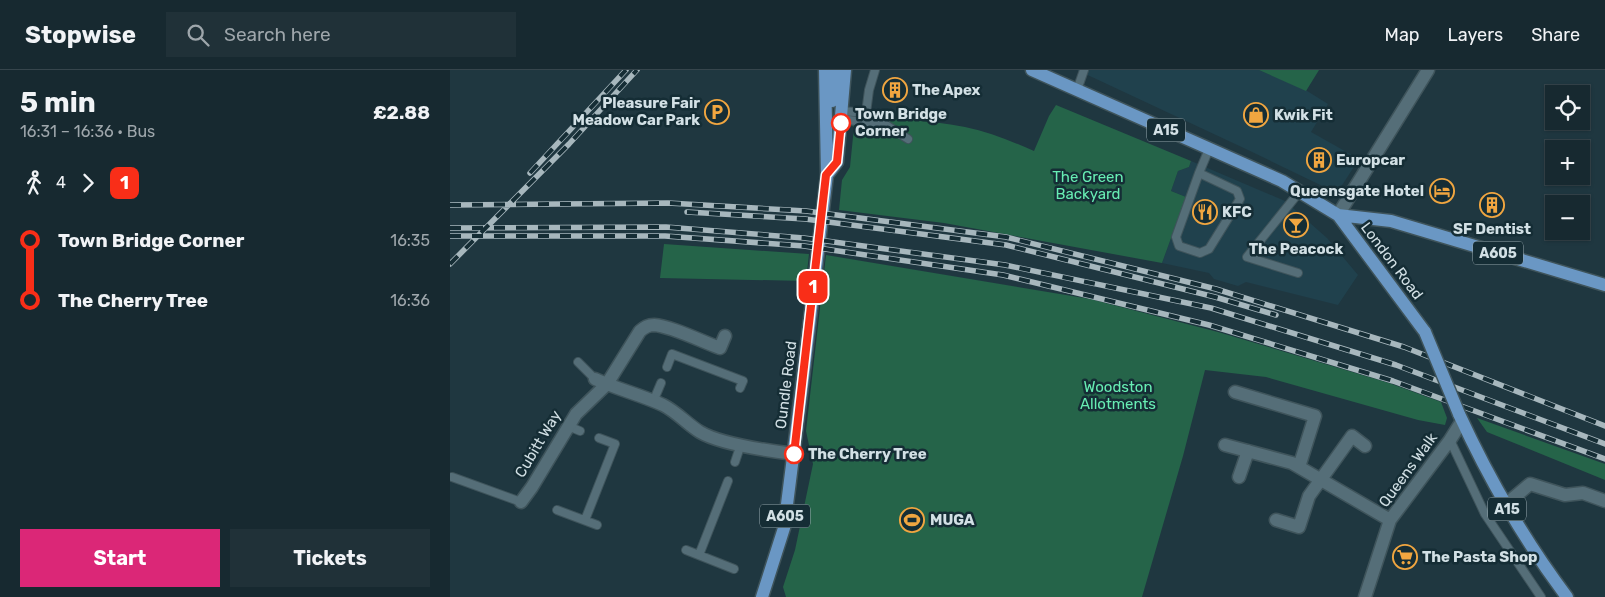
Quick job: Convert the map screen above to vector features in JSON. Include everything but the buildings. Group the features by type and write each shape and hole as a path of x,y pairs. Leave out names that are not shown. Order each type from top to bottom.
{"main road":[{"name":"Oundle Road","path":"762,597 782,537 794,454 826,175 825,70"},
{"name":"Oundle Road","path":"827,133 835,70"},
{"name":"Oundle Road","path":"826,175 837,162 845,70"},
{"name":"London Road","path":"1032,70 1282,181 1338,216 1425,332 1461,417 1505,505 1542,565 1566,597"},
{"name":"A605","path":"1338,216 1391,221 1605,284"}],"street":[{"path":"1338,216 1428,70"},
{"name":"Cubitt Way","path":"521,502 576,414 607,384 634,339 646,326 654,325 666,328 720,348 724,336"},
{"path":"595,379 653,402 677,414 708,436 794,454"},
{"path":"1234,392 1315,416 1299,467"},
{"name":"Queens Walk","path":"1365,597 1390,520 1450,440 1461,417"},
{"path":"1276,520 1299,527 1309,496 1352,436 1365,446"},
{"path":"1225,444 1292,463 1390,520"},
{"path":"1239,477 1248,451"},
{"path":"1505,505 1530,484 1565,495 1583,493 1605,501"}],"lane":[{"path":"842,115 866,113 869,90 875,70"},
{"path":"1077,90 1084,70"},
{"path":"842,115 886,125 908,139"},
{"path":"1198,174 1237,191 1240,199 1210,249 1200,253 1179,246 1176,237 1198,174 1210,150"},
{"path":"1298,273 1247,257 1300,191"},
{"path":"667,367 672,354 743,381 740,388"},
{"path":"578,362 595,379"},
{"path":"653,402 660,383"},
{"path":"568,426 580,431"},
{"path":"585,520 615,444 599,438"},
{"path":"1450,440 1485,514 1542,597"},
{"path":"735,462 741,444"},
{"path":"452,477 521,502"},
{"path":"699,555 728,481"},
{"path":"557,510 597,525"},
{"path":"686,550 734,569"}],"shaded area":[{"path":"1077,70 1259,70 1304,89 1328,104 1311,132 1359,159 1337,193"},
{"path":"1191,161 1285,201 1327,238 1358,275 1338,305 1246,282 1238,286 1214,279 1209,273 1162,263 1186,197 1171,191 1178,171 1189,167"}],"green space":[{"path":"1259,70 1319,70 1306,91"},
{"name":"The Green Backyard","path":"1056,105 1191,161 1189,167 1178,171 1171,191 1186,197 1162,263 944,223 839,210 842,180 850,167 854,127 849,124 850,115 922,121 965,127 983,131 1034,151 1049,116"},
{"path":"664,244 809,254 806,281 660,278"},
{"name":"Woodston Allotments","path":"826,255 1090,299 1218,332 1389,383 1441,402 1447,418 1445,425 1418,420 1266,377 1205,370 1183,456 1142,597 786,597 783,587 795,550 813,464 806,431"},
{"path":"1477,418 1605,464 1605,480 1487,432"}],"railway":[{"path":"530,173 626,70"},
{"path":"450,264 569,144 637,70"},
{"path":"450,205 668,203 806,211 1006,237 1216,289 1404,347 1605,426"},
{"path":"687,212 805,219 1006,245 1215,297 1276,315"},
{"path":"450,228 666,227 804,238 1005,265 1211,308 1396,365 1605,444"},
{"path":"450,236 665,236 804,246 1003,275 1209,325 1393,381 1605,459"}],"bus line":[{"name":"1","path":"794,454 826,175 837,162 841,123"}],"place":[{"name":"The Apex","path":"895,90"},
{"name":"Pleasure Fair Meadow Car Park","path":"717,112"},
{"name":"Kwik Fit","path":"1256,115"},
{"name":"Town Bridge Corner","path":"841,123"},
{"name":"Europcar","path":"1319,160"},
{"name":"Queensgate Hotel","path":"1442,191"},
{"name":"SF Dentist","path":"1492,205"},
{"name":"KFC","path":"1205,212"},
{"name":"The Peacock","path":"1296,225"},
{"name":"The Cherry Tree","path":"794,454"},
{"name":"MUGA","path":"912,520"},
{"name":"The Pasta Shop","path":"1405,557"}]}
